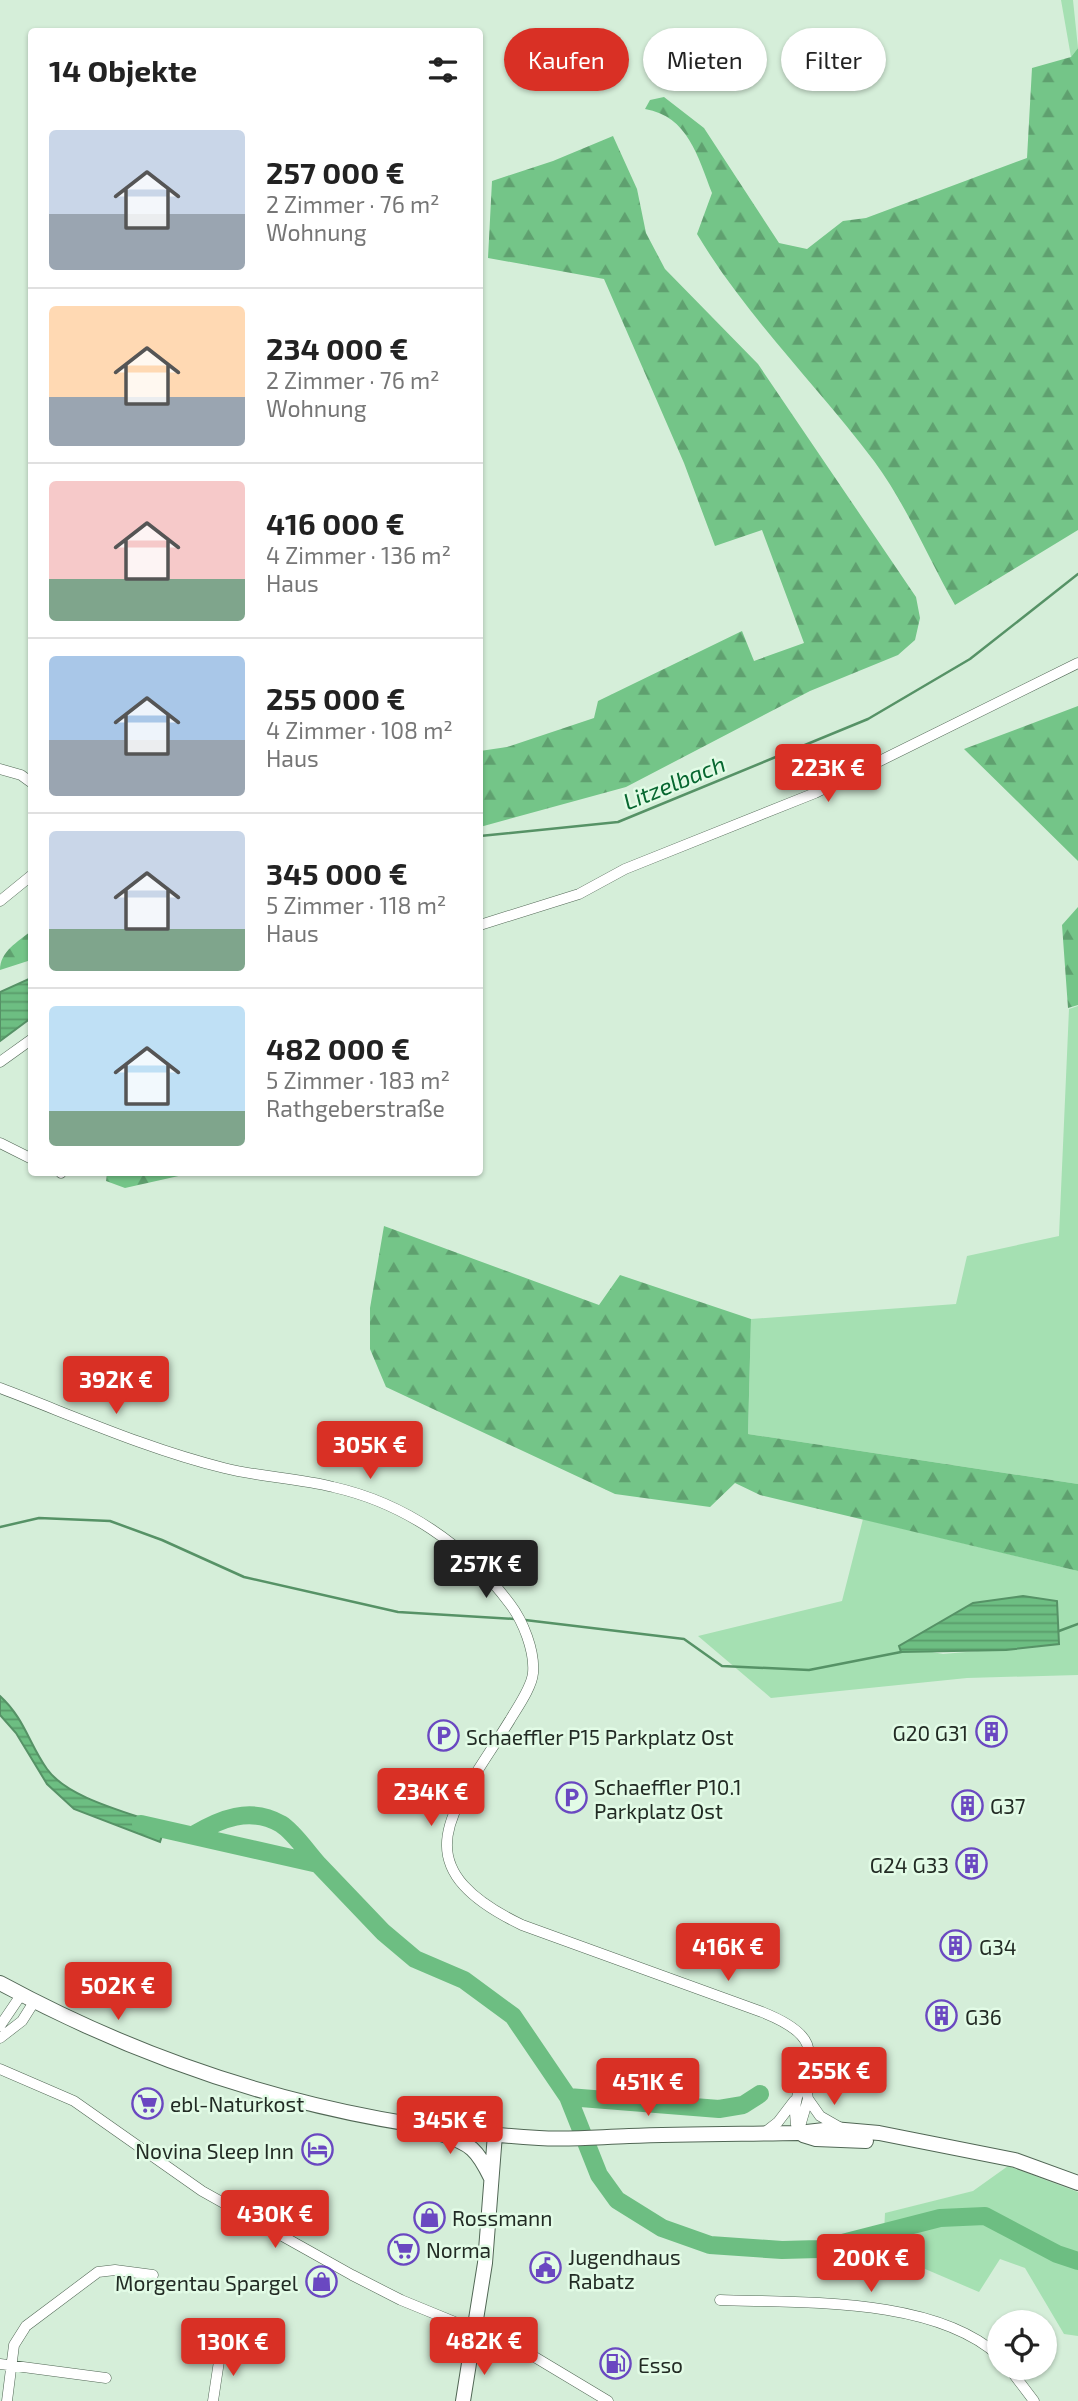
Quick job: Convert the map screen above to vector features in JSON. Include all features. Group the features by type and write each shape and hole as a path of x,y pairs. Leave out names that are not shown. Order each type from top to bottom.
{"street":[{"path":"483,924 579,894 625,869 815,793 1078,663"},
{"path":"0,769 28,780"},
{"path":"0,901 28,878"},
{"path":"0,1062 28,1042"},
{"path":"0,1143 28,1157"},
{"path":"0,1388 111,1431 224,1468 332,1486 393,1506 448,1539 481,1570 515,1613 528,1638 533,1674 446,1831 450,1865 460,1881 499,1914 522,1925 787,2022 807,2040 803,2097 794,2114 798,2133"},
{"path":"0,1983 143,2052 266,2094 365,2117 416,2126 560,2138 845,2130 1015,2160 1078,2183"},
{"path":"0,2026 27,1998"},
{"path":"0,2038 22,2021 27,1998"},
{"path":"0,2070 74,2101 202,2191 352,2275 401,2300 474,2329 552,2365 608,2401"},
{"path":"803,2097 820,2116 845,2130"},
{"path":"762,2134 803,2097"},
{"path":"416,2126 471,2147 478,2152 491,2178"},
{"path":"798,2133 816,2139 906,2139"},
{"path":"463,2401 485,2263 495,2134"},
{"path":"7,2401 5,2364 18,2334 90,2276 115,2270 153,2275"},
{"path":"720,2300 824,2304 920,2318 964,2331 987,2347"},
{"path":"213,2401 220,2348"},
{"path":"5,2364 106,2378"},
{"path":"1018,2380 1034,2401"}],"shaded area":[{"path":"1061,0 1073,0 1078,48 1071,57"},
{"path":"28,979 28,1020 0,1041 0,992"},
{"path":"1078,1006 1078,1484 748,1434 751,1319 956,1304 967,1256 1059,1236 1069,1009"},
{"path":"863,1519 1078,1571 1078,1675 967,1678 771,1698 698,1636 842,1601","holes":["973,1603 1058,1644 943,1654 899,1646"]},
{"path":"1023,1596 1057,1601 1059,1644 1006,1650 901,1652 899,1646 973,1603"},
{"path":"0,1696 15,1714 41,1760 57,1780 85,1797 165,1826 160,1842 74,1809 47,1784 16,1733 0,1715"},
{"path":"1008,2166 1078,2192 1078,2336 1064,2334 1057,2322 1057,2310 1050,2310 1025,2268 1000,2259 979,2292 883,2251 885,2213 973,2191"}],"green space":[{"path":"1078,48 1078,530 955,605 886,478 737,293 697,234 712,193 702,166 689,140 672,120 645,109 650,100 664,97 704,128 779,243 807,249 843,221 866,218 1027,158 1032,68 1071,57"},
{"path":"613,136 637,189 646,233 665,269 758,364 916,597 920,618 915,640 898,655 810,691 626,787 483,826 483,751 507,747 594,718 598,701 742,631 754,661 804,643 762,530 715,546 684,463 604,279 488,258 492,181 553,161"},
{"path":"1078,706 1078,861 964,749"},
{"path":"1078,907 1078,1005 1068,1008 1062,925"},
{"path":"28,933 28,961 0,970 3,957"},
{"path":"107,1176 179,1176 125,1188 106,1181"},
{"path":"384,1226 599,1305 620,1275 751,1319 748,1434 1078,1484 1078,1571 760,1495 735,1483 710,1507 615,1494 386,1387 370,1349 370,1308"}],"waterway":[{"name":"Litzelbach","path":"483,836 618,822 868,719 970,659 1078,574"},
{"path":"0,1527 39,1518 110,1521 162,1540 244,1577 398,1612 515,1619"},
{"path":"525,1620 684,1639 722,1666 809,1670 901,1652"},
{"path":"1059,1631 1078,1624"},
{"path":"193,1835 225,1820 247,1815 258,1816 281,1824 296,1837 318,1864"},
{"path":"141,1824 318,1864 383,1932 415,1959 464,1980 513,2016 568,2097 599,2175 617,2200 662,2228 710,2245 782,2250 819,2249 940,2218 985,2216 1057,2254 1078,2261"},
{"path":"568,2097 719,2109 743,2105 760,2094"}],"place":[{"name":"G20 G31","path":"991,1732"},
{"name":"Schaeffler P15 Parkplatz Ost","path":"443,1736"},
{"name":"Schaeffler P10.1 Parkplatz Ost","path":"571,1798"},
{"name":"G37","path":"967,1805"},
{"name":"G24 G33","path":"972,1864"},
{"name":"G34","path":"956,1946"},
{"name":"G36","path":"942,2016"},
{"name":"ebl-Naturkost","path":"147,2103"},
{"name":"Novina Sleep Inn","path":"317,2150"},
{"name":"Rossmann","path":"429,2217"},
{"name":"Norma","path":"403,2249"},
{"name":"Jugendhaus Rabatz","path":"545,2268"},
{"name":"Morgentau Spargel","path":"321,2282"},
{"name":"Esso","path":"615,2364"}]}
